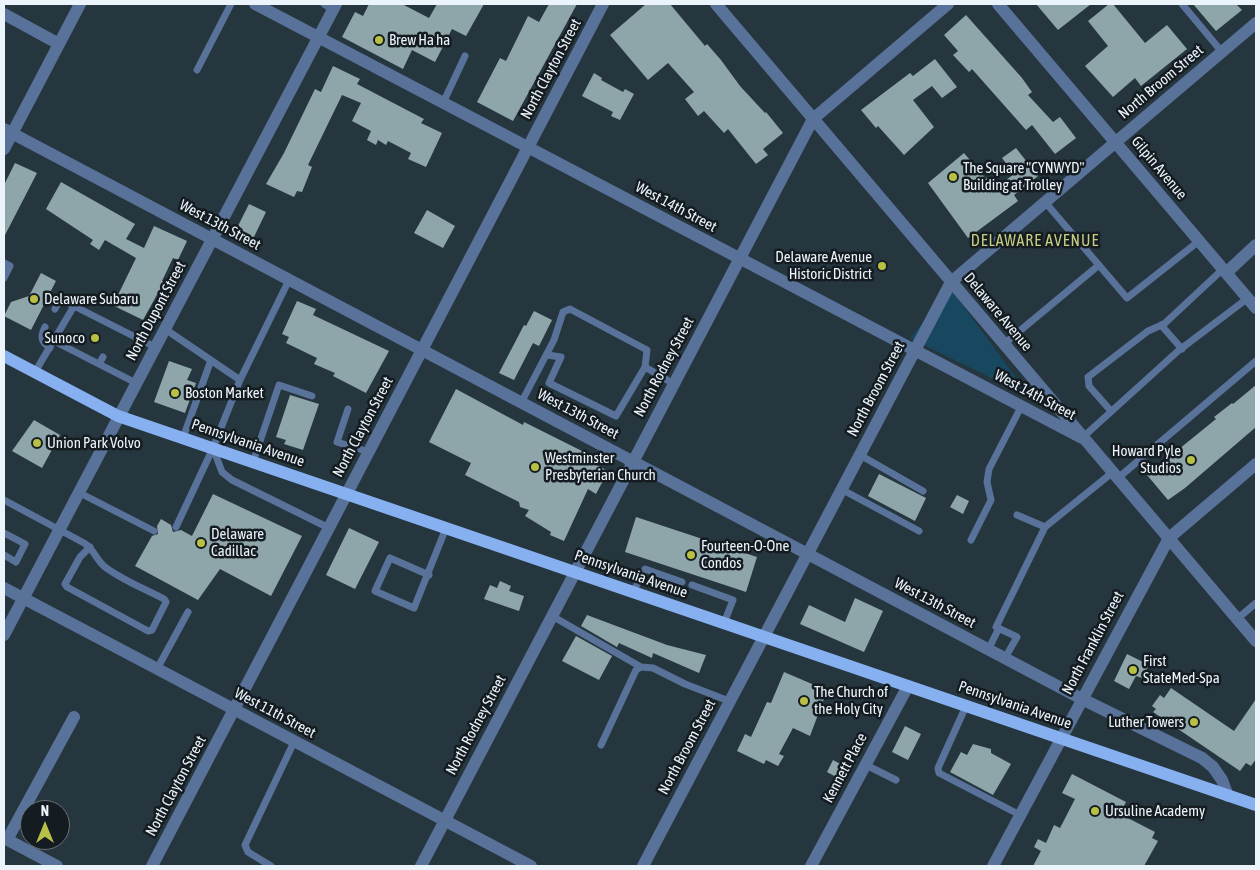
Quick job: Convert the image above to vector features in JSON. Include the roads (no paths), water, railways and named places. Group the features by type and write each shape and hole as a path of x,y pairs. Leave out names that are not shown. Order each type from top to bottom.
{"main road":[{"name":"Pennsylvania Avenue","path":"4,356 118,416 1256,806"}],"street":[{"path":"4,149 8,131 80,4"},
{"name":"West 14th Street","path":"255,4 1082,438"},
{"name":"North Clayton Street","path":"152,866 603,4"},
{"name":"Delaware Avenue","path":"716,4 1256,641"},
{"name":"North Rodney Street","path":"421,866 813,119 948,4"},
{"name":"Gilpin Avenue","path":"998,4 1256,308"},
{"name":"North Dupont Street","path":"4,635 319,37 331,6"},
{"path":"4,14 59,44"},
{"name":"North Broom Street","path":"643,866 951,282 1256,23"},
{"name":"West 13th Street","path":"8,131 988,650 1202,758 1214,767 1222,780 1228,796"},
{"path":"1225,271 1256,245"},
{"name":"North Franklin Street","path":"994,866 1169,538 1256,464"},
{"name":"West 11th Street","path":"4,588 530,866"},
{"name":"Kennett Place","path":"811,866 908,686"},
{"path":"56,866 6,839 74,717"}],"lane":[{"path":"197,70 231,4"},
{"path":"1182,4 1222,52"},
{"path":"443,103 466,56"},
{"path":"1045,202 1127,298 1199,241"},
{"path":"4,263 10,266 4,278"},
{"path":"1004,344 1099,265"},
{"path":"1111,411 1089,386 1088,377 1148,330 1161,326 1225,271"},
{"path":"176,527 213,448 240,380 289,280"},
{"path":"1082,438 1182,349 1248,298"},
{"path":"55,308 60,299 117,331 155,347"},
{"path":"34,372 74,306"},
{"path":"522,403 554,340 563,312 570,309 647,350 645,367 616,416 548,383 561,357 547,355"},
{"path":"1161,326 1182,349"},
{"path":"45,327 41,334 42,340 50,348"},
{"path":"165,329 240,380"},
{"path":"54,341 101,360 136,383"},
{"path":"70,349 74,342"},
{"path":"183,438 211,360"},
{"path":"1005,658 1017,637 996,627 1045,527 1115,475 1256,361"},
{"path":"645,367 674,384"},
{"path":"253,462 279,385 312,396"},
{"path":"971,540 991,500 987,482 989,468 1021,407"},
{"path":"348,409 337,442 369,452"},
{"path":"213,448 222,472 232,480 329,528"},
{"path":"860,455 923,490"},
{"path":"841,489 919,531"},
{"path":"78,492 154,531"},
{"path":"6,503 59,528 90,547 104,567 166,602 152,630 148,631 66,587 65,584 77,562 90,547"},
{"path":"1016,515 1045,527"},
{"path":"429,575 390,558 375,591 414,608 429,575 446,528"},
{"path":"4,533 25,544 16,562 4,555"},
{"path":"633,592 646,569 682,582"},
{"path":"692,586 733,600 724,623"},
{"path":"1237,619 1256,603"},
{"path":"157,669 188,612"},
{"path":"552,616 641,668"},
{"path":"988,650 999,628"},
{"path":"601,745 636,670 641,668 654,668 685,684 729,701"},
{"path":"966,706 938,768 939,773 1020,815"},
{"path":"271,866 248,852 245,845 294,742"},
{"path":"866,765 896,780"}],"place":[{"name":"Brew Ha ha","path":"379,40"},
{"name":"The Square \"CYNWYD\" Building at Trolley","path":"953,177"},
{"name":"Delaware Avenue Historic District","path":"882,266"},
{"name":"Delaware Subaru","path":"34,299"},
{"name":"Sunoco","path":"95,338"},
{"name":"Boston Market","path":"175,393"},
{"name":"Union Park Volvo","path":"37,443"},
{"name":"Howard Pyle Studios","path":"1191,460"},
{"name":"Westminster Presbyterian Church","path":"535,467"},
{"name":"Delaware Cadillac","path":"201,543"},
{"name":"Fourteen-O-One Condos","path":"691,555"},
{"name":"First StateMed-Spa","path":"1133,670"},
{"name":"The Church of the Holy City","path":"804,701"},
{"name":"Luther Towers","path":"1194,722"},
{"name":"Ursuline Academy","path":"1095,811"}],"district":[{"name":"DELAWARE AVENUE","path":"1035,241"}]}
